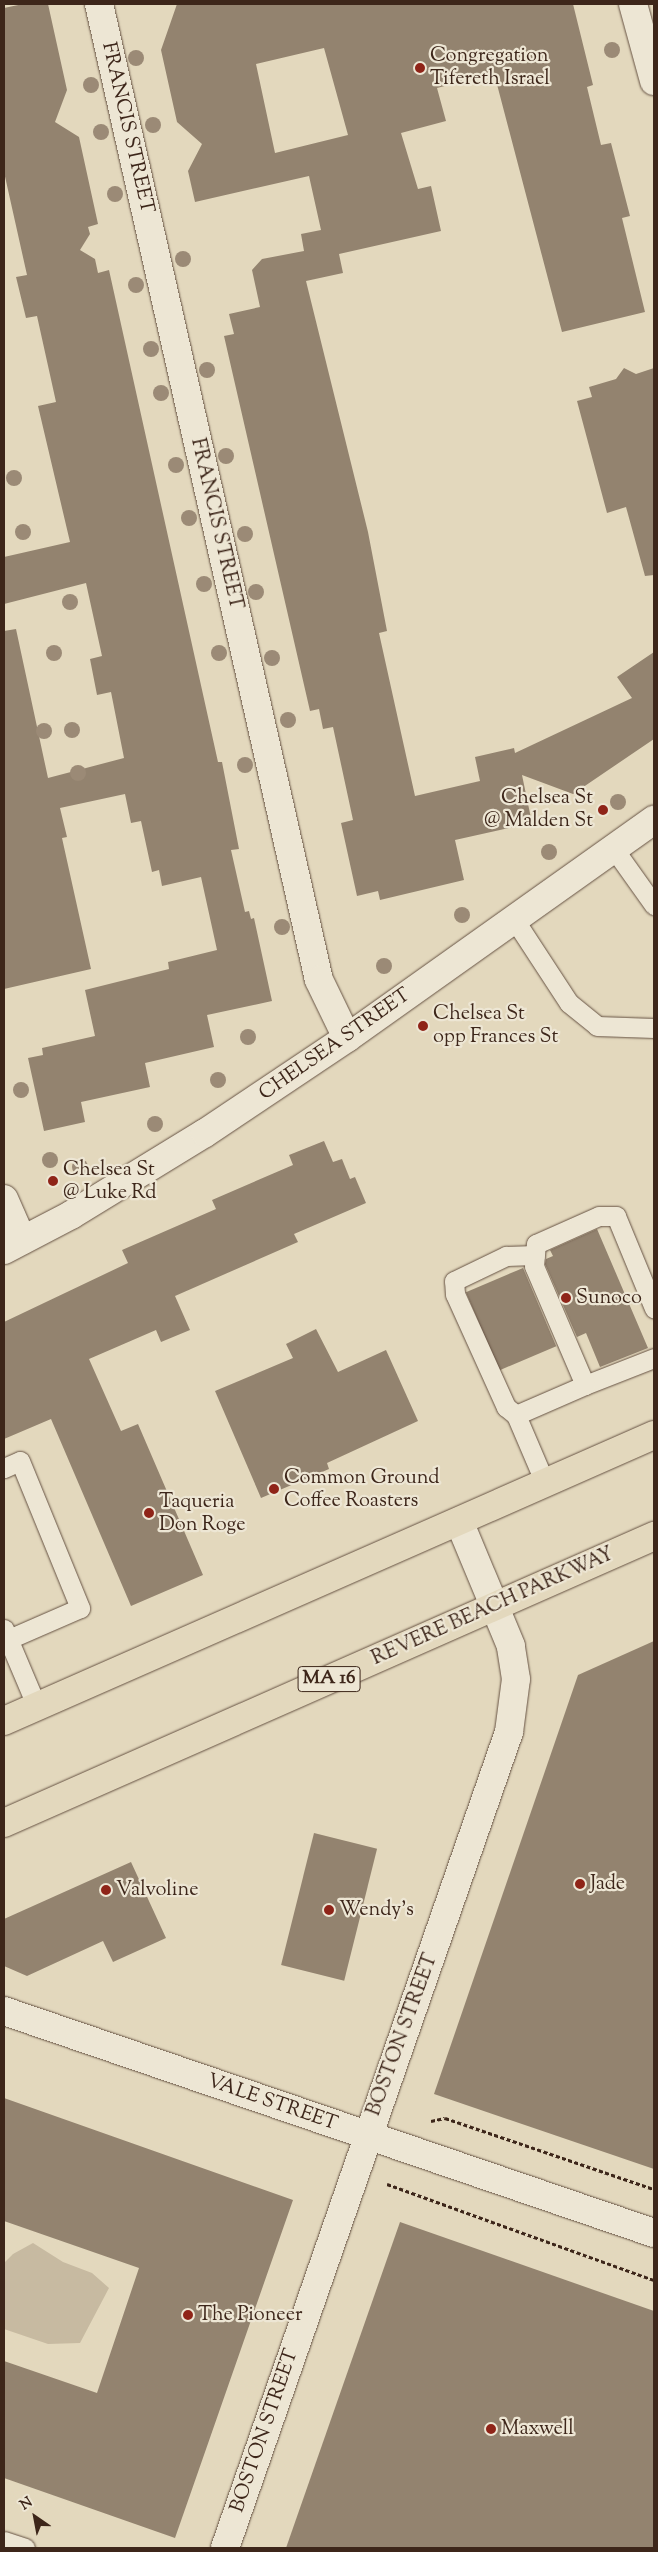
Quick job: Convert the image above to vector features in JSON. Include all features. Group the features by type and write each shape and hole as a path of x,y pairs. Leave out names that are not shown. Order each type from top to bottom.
{"highway":[{"path":"4,1721 654,1435"},
{"name":"REVERE BEACH PARKWAY","path":"4,1823 654,1536"}],"street":[{"name":"FRANCIS STREET","path":"99,4 319,980 347,1038"},
{"path":"634,4 654,80"},
{"name":"CHELSEA STREET","path":"13,1245 197,1138 347,1038 654,820"},
{"path":"614,849 654,830"},
{"path":"4,1199 13,1245"},
{"name":"BOSTON STREET","path":"225,2548 354,2172 509,1732 515,1697 514,1661 496,1605 459,1521"},
{"name":"VALE STREET","path":"4,2011 654,2233"}],"lane":[{"path":"614,849 654,905"},
{"path":"514,919 569,1003 597,1026 654,1028"},
{"path":"585,1385 534,1266 536,1244 600,1216 616,1216 654,1308"},
{"path":"535,1255 506,1256 454,1281 455,1294 506,1407 516,1415 545,1483"},
{"path":"516,1415 654,1358"},
{"path":"12,1464 80,1608 6,1634 37,1707"},
{"path":"4,2541 25,2548"}],"path":[{"path":"426,2122 445,2118 654,2189"},
{"path":"354,2172 654,2280"}],"shaded area":[{"path":"33,2243 63,2262 92,2273 109,2288 80,2343 48,2344 4,2329 4,2263 13,2254"}],"building":[{"path":"23,4 48,4 67,90 55,122 79,137 98,224 88,227 90,234 80,250 95,259 98,273 109,270 218,762 222,762 239,849 231,850 245,912 249,911 251,919 254,918 272,1001 207,1015 214,1047 145,1063 150,1087 81,1102 85,1122 44,1131 28,1058 43,1055 42,1048 95,1036 85,990 169,969 168,962 217,950 201,877 162,886 159,870 152,872 141,821 131,823 125,794 60,808 67,837 62,838 91,969 4,989 4,631 16,629 48,778 124,758 111,692 97,695 90,659 102,656 86,583 4,604 4,557 70,542 38,406 56,402 37,316 26,318 16,277 27,275 4,172 4,8"},
{"path":"177,4 573,4 593,85 587,87 601,145 611,143 630,216 622,218 645,312 562,332 494,73 437,88 446,121 401,133 418,189 431,186 441,231 339,254 343,273 306,281 368,532 387,631 379,633 415,796 480,781 475,757 514,748 515,753 632,698 617,677 654,652 654,739 573,794 522,775 532,823 455,840 464,880 380,900 378,891 357,896 341,823 353,820 333,727 323,729 319,709 310,711 224,336 234,334 229,314 260,307 252,270 262,259 304,251 301,234 321,230 309,176 195,202 188,171 202,144 177,122 161,50","holes":["324,48 348,135 275,153 256,64"]},
{"path":"624,368 636,374 654,368 654,575 645,576 626,507 607,513 577,401 592,397 589,387 616,379"},
{"path":"324,1141 333,1162 342,1159 350,1179 355,1177 366,1203 294,1234 298,1242 175,1296 190,1330 161,1342 156,1330 89,1359 121,1431 138,1424 203,1575 131,1606 51,1419 4,1439 4,1322 128,1263 122,1250 216,1209 212,1200 293,1165 289,1155"},
{"path":"597,1229 648,1348 600,1367 586,1333 577,1337 545,1264 546,1259 553,1256 550,1250"},
{"path":"523,1268 556,1346 499,1370 466,1292"},
{"path":"316,1329 338,1372 386,1350 418,1421 327,1463 329,1469 261,1498 215,1391 293,1358 286,1344"},
{"name":"Jade","path":"654,1641 654,2169 434,2094 578,1675"},
{"path":"314,1833 377,1849 344,1981 281,1965"},
{"name":"Valvoline","path":"131,1862 166,1938 113,1962 103,1941 27,1976 4,1966 4,1919"},
{"name":"The Pioneer","path":"4,2098 293,2200 175,2538 4,2478 4,2361 97,2393 139,2268 4,2221"},
{"name":"Maxwell","path":"400,2222 654,2311 654,2548 286,2548"}],"place":[{"name":"Congregation Tifereth Israel","path":"420,68"},
{"name":"Chelsea St @ Malden St","path":"603,810"},
{"name":"Chelsea St opp Frances St","path":"423,1026"},
{"name":"Chelsea St @ Luke Rd","path":"53,1181"},
{"name":"Sunoco","path":"566,1298"},
{"name":"Common Ground Coffee Roasters","path":"274,1489"},
{"name":"Taqueria Don Roge","path":"149,1513"},
{"name":"Jade","path":"580,1884"},
{"name":"Valvoline","path":"106,1890"},
{"name":"Wendy's","path":"329,1910"},
{"name":"The Pioneer","path":"188,2315"},
{"name":"Maxwell","path":"491,2429"}]}
